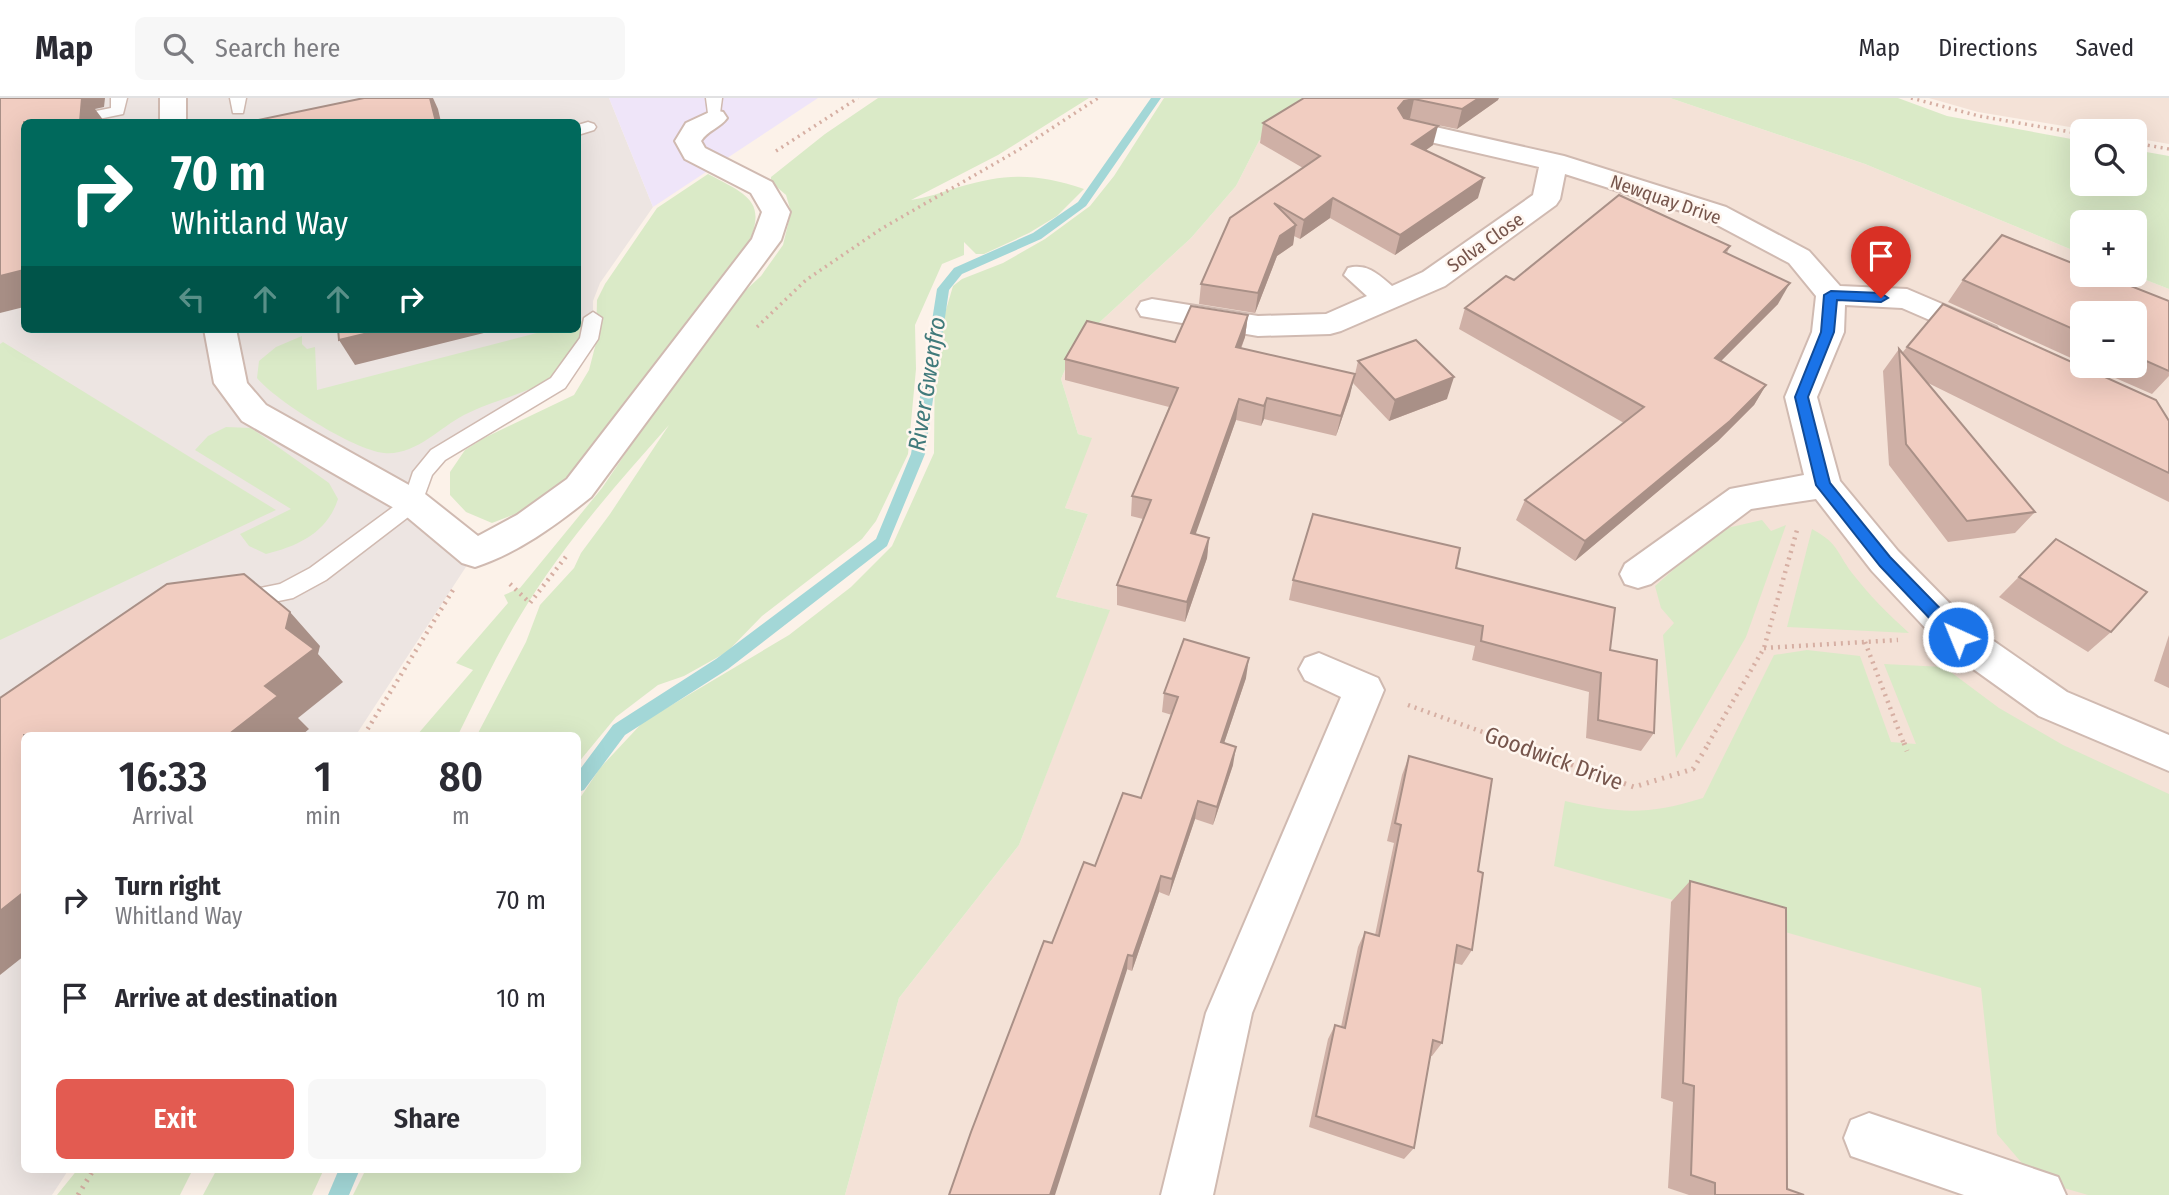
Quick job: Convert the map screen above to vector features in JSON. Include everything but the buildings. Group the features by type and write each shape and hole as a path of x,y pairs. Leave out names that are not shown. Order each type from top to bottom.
{"street":[{"path":"173,98 173,119"},
{"path":"220,333 225,371 235,395 254,413 413,503 475,553 510,538 543,518 579,488 765,240 776,212 762,188 740,174 695,153 688,141 714,108"},
{"name":"Newquay Drive","path":"1409,129 1554,162 1716,213 1799,257 1831,295"},
{"name":"Solva Close","path":"1152,309 1258,327 1330,324 1434,279 1546,199 1554,162"},
{"path":"1359,275 1389,298"},
{"path":"2007,344 1907,299 1831,295 1828,332 1801,397 1816,486 1958,637 2053,704 2169,753"},
{"path":"1638,574 1742,498 1816,486"},
{"path":"1187,1195 1229,1013 1364,690 1319,669"},
{"path":"1869,1138 2040,1195"}],"lane":[{"path":"106,118 118,111 119,98"},
{"path":"213,604 285,592 318,574 413,503 423,472 438,455 558,383 589,339 593,318"}],"path":[{"path":"740,174 858,98"},
{"path":"751,332 806,280 881,229 1020,149 1098,98"},
{"path":"1911,98 1979,116 2070,132"},
{"path":"2147,145 2169,149"},
{"name":"Goodwick Drive","path":"1364,690 1634,787 1693,769 1764,648 1816,486"},
{"path":"366,732 475,553 530,603 572,549"},
{"path":"1764,648 1958,637"},
{"path":"1865,642 1906,751"},
{"path":"78,1195 92,1173"}],"shaded area":[{"path":"0,98 609,98 653,207 600,283 593,301 593,318 558,383 438,455 413,503 475,553 358,732 21,732 21,1173 66,1173 52,1195 0,1195"},
{"path":"609,98 818,98 653,207"},
{"path":"1307,98 1670,98 1865,164 2070,249 2070,287 2147,287 2147,280 2169,289 2169,1195 845,1195 899,998 1019,845 1109,610 1056,597 1088,514 1065,508 1091,438 1078,434 1061,379 1076,344 1191,238 1236,186 1259,141"},
{"path":"1929,98 2169,98 2169,144 2147,140 2147,119 2070,119 2070,127 1978,112"}],"green space":[{"path":"878,98 1089,98 998,155 911,200 976,182 1007,177 1051,180 1084,189 1057,216 1029,233 984,254 976,254 964,242 964,255 942,264 915,325 916,369 908,454 876,521 862,539 762,616 727,652 684,676 658,685 616,717 581,759 581,732 479,732 526,642 540,605 574,568 581,553 669,425 590,517 553,565 503,645 460,732 420,732 473,670 456,663 508,603 504,595 520,588 602,488 699,345 733,302 761,276 783,245 791,212 786,195 771,182 771,177 825,134"},
{"path":"1164,98 1307,98 1259,141 1236,186 1191,238 1076,344 1061,379 1078,434 1092,438 1065,508 1088,514 1056,597 1110,610 1019,845 899,998 845,1195 353,1195 364,1173 581,1173 581,796 600,768 643,722 789,635 851,587 892,546 934,453 935,347 953,286 962,279 1003,263 1045,239 1090,206 1114,176"},
{"path":"1670,98 1898,98 1947,116 2070,139 2070,196 2147,196 2147,152 2169,156 2169,289 2147,280 2147,210 2070,210 2070,249 1865,164"},
{"path":"708,174 735,188 751,202 755,221 745,251 576,475 539,505 492,523 466,512 450,495 450,472 465,450 484,438 574,395 589,370 596,343 597,300 605,284 657,208"},
{"path":"587,320 575,354 551,379 464,415 416,446 395,453 371,450 336,434 281,399 257,378 259,361 276,347 302,336 302,344 307,349 315,347 317,390 537,333 581,333 581,321"},
{"path":"3,342 276,510 0,640 0,344"},
{"path":"226,427 251,428 329,483 338,499 327,521 319,529 300,542 266,554 249,546 240,534 291,509 195,450 208,436"},
{"path":"1762,520 1771,531 1786,525 1746,637 1676,758 1663,635 1674,623 1661,608 1655,586 1699,547 1727,528"},
{"path":"1812,529 1832,543 1865,589 1909,633 1787,627"},
{"path":"1807,650 1860,656 1891,742 1916,744 1884,664 1944,667 1999,708 2063,745 2169,794 2169,1195 2088,1195 2057,1186 2027,1169 1997,1134 1981,988 1554,866 1565,801 1634,811 1684,804 1703,798 1774,655"},
{"path":"75,1173 191,1173 180,1195 57,1195"},
{"path":"215,1173 322,1173 312,1195 203,1195"}],"waterway":[{"name":"River Gwenfro","path":"581,781 619,730 722,664 882,542 918,454 943,289 958,271 1037,236 1082,204 1156,98"},
{"name":"River Gwenfro","path":"338,1195 348,1173"}],"route":[{"path":"1881,298 1831,295 1828,332 1801,397 1824,485 1885,561 1958,637"}]}
